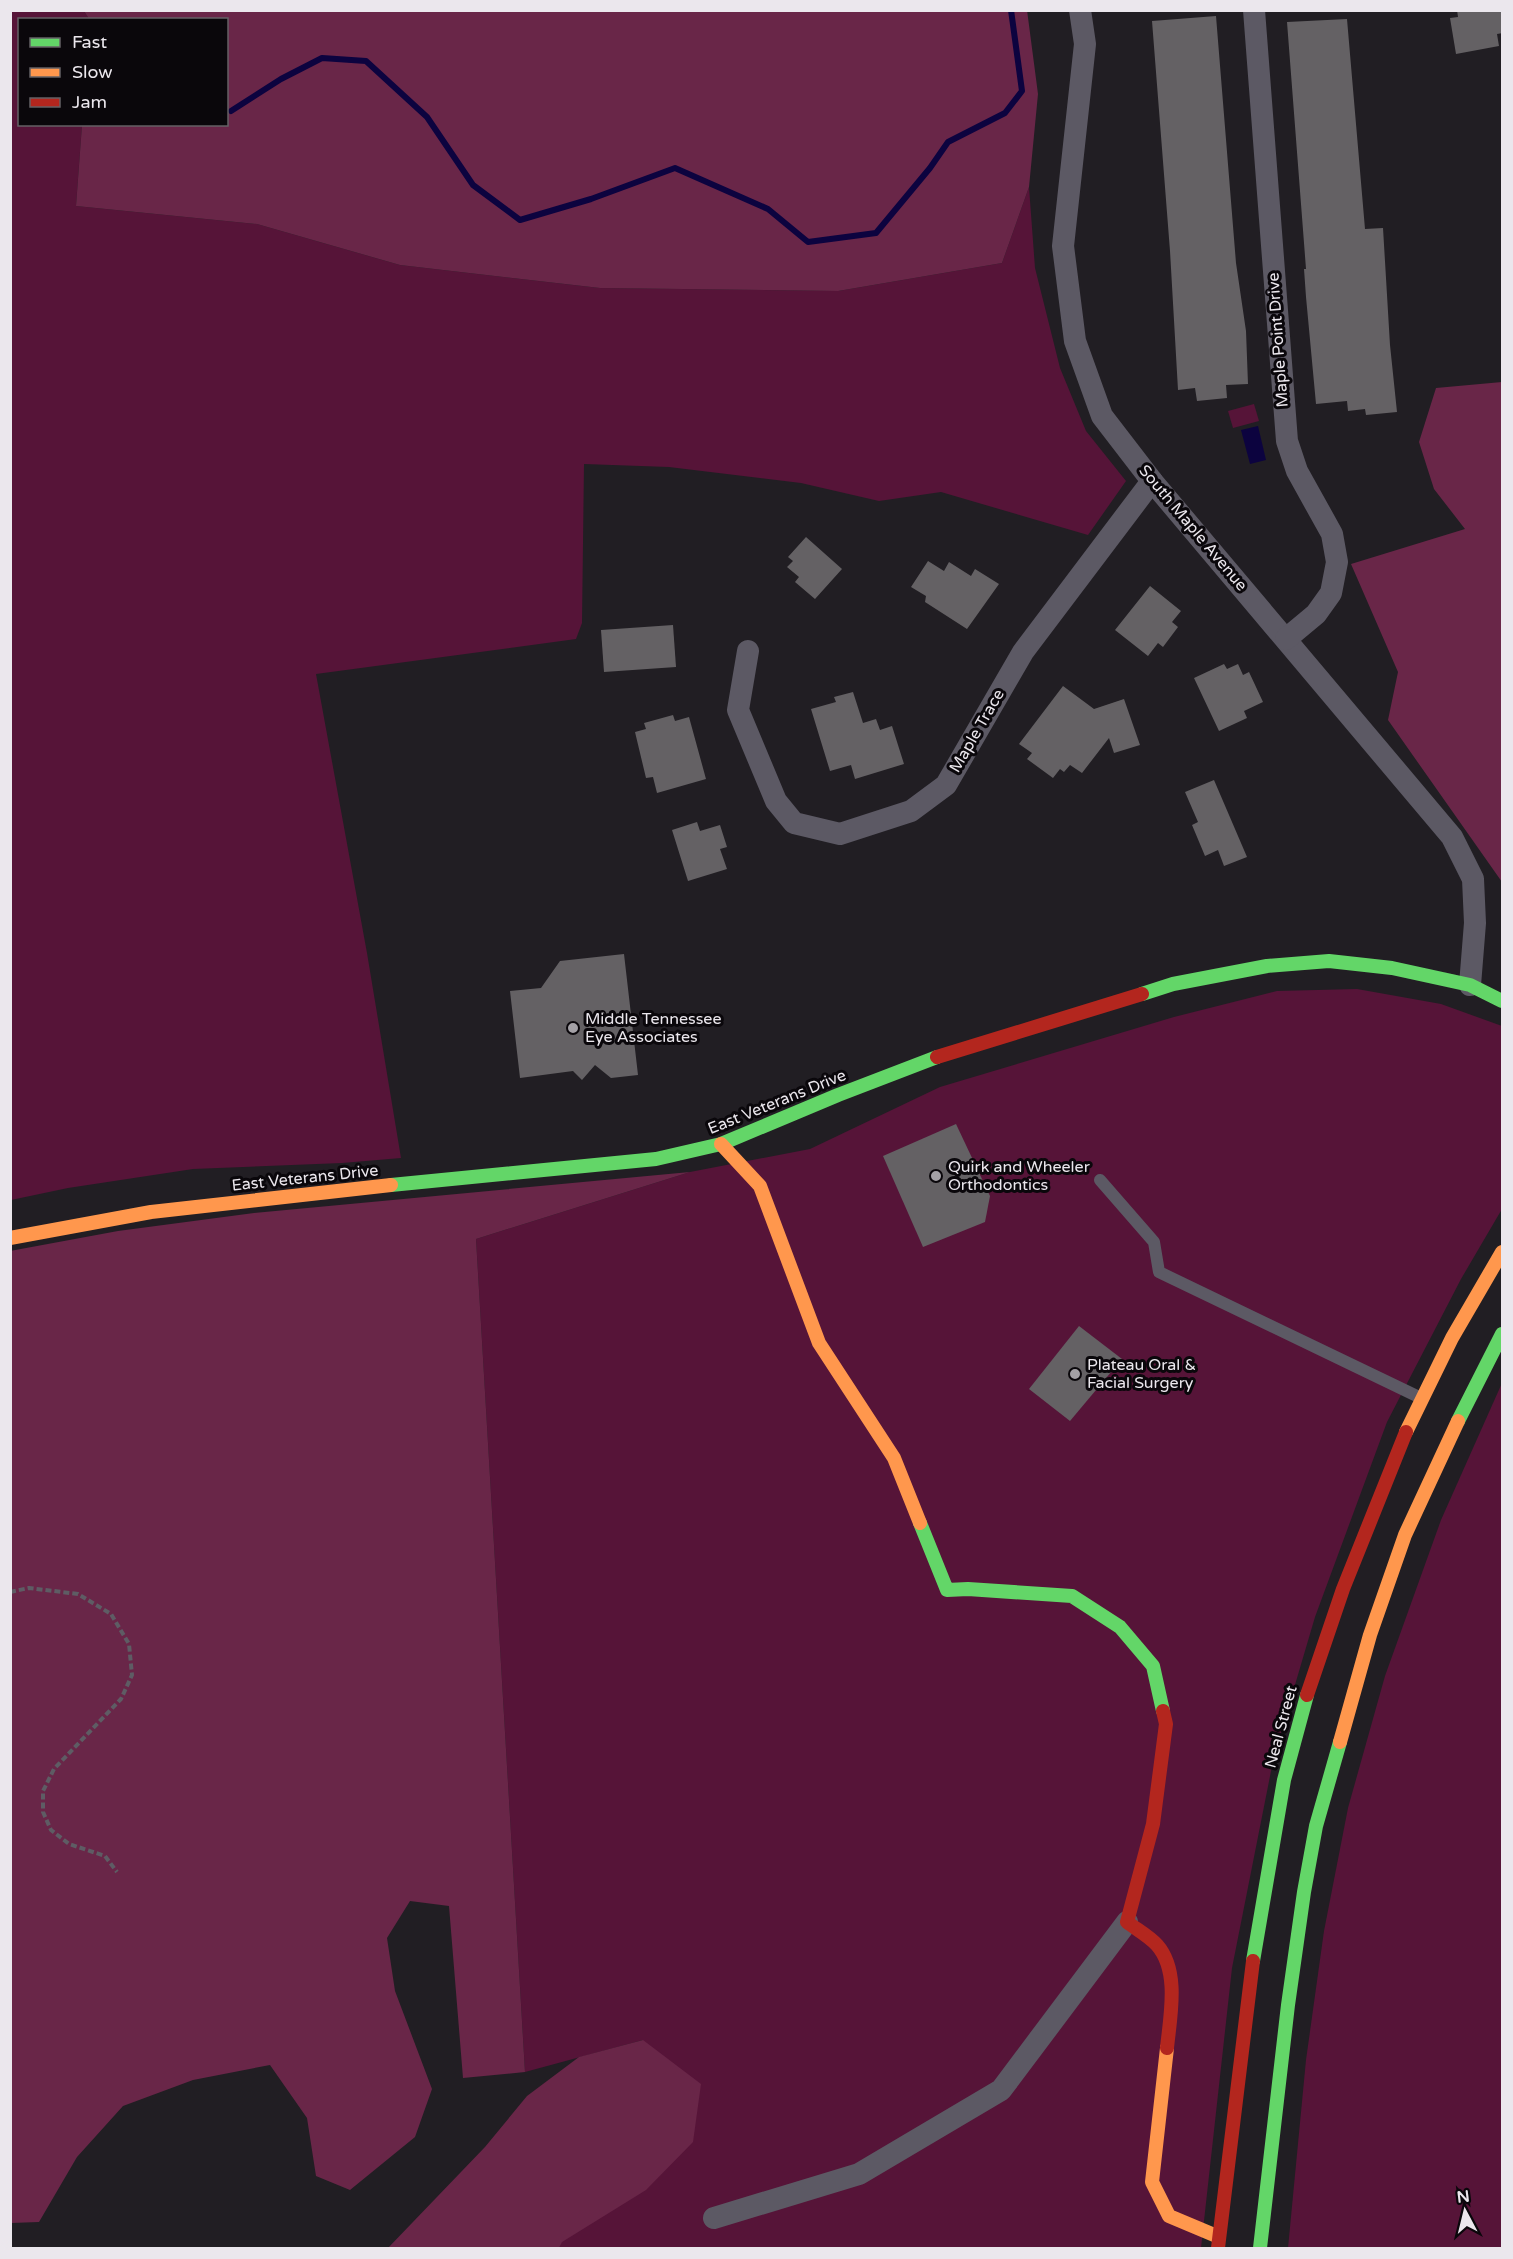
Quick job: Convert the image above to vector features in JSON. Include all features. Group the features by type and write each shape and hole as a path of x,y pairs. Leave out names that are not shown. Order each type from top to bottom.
{"street":[{"name":"South Maple Avenue","path":"1080,10 1085,44 1063,246 1075,341 1102,416 1152,481 1452,837 1473,879 1475,923 1470,986"},
{"name":"Maple Point Drive","path":"1254,10 1287,441 1297,471 1332,534 1337,562 1331,593 1316,614 1286,639"},
{"name":"Maple Trace","path":"748,651 738,710 776,801 794,823 840,834 912,811 946,785 1023,652 1152,481"},
{"name":"East Veterans Drive","path":"10,1238 151,1212 332,1191 656,1159 721,1144 947,1053 1173,984 1268,966 1329,961 1392,968 1470,986 1503,1001"},
{"path":"714,2218 859,2174 1001,2090 1127,1922 1153,1824 1166,1724 1153,1666 1120,1627 1071,1596 968,1589 947,1590 894,1458 819,1343 760,1186 721,1144"},
{"name":"Neal Street","path":"1218,2243 1251,1961 1261,1898 1285,1777 1317,1659 1401,1442 1451,1340 1503,1252"},
{"path":"1260,2248 1290,1994 1316,1826 1370,1635 1405,1534 1478,1378 1503,1334"},
{"path":"1127,1922 1157,1945 1170,1971 1171,2012 1152,2182 1170,2216 1218,2243"}],"lane":[{"path":"1100,1180 1154,1242 1159,1272 1423,1398"}],"path":[{"path":"10,1592 28,1588 78,1594 111,1614 129,1644 132,1675 121,1699 54,1769 43,1791 43,1812 51,1830 69,1844 105,1856 117,1872"}],"shaded area":[{"path":"1027,10 1038,94 1029,187 1002,263 838,291 600,288 400,265 257,224 76,206 82,126 228,126 228,18 88,18 84,11"},
{"path":"10,11 84,11 88,18 18,18 18,126 82,126 76,206 257,224 400,265 600,288 838,291 1002,263 1029,187 1035,268 1060,368 1086,431 1126,481 1088,535 941,492 879,501 801,483 669,467 584,464 582,623 576,639 316,674 367,953 401,1158 342,1163 193,1169 68,1188 11,1200"},
{"path":"1502,382 1502,882 1388,720 1398,672 1351,564 1465,529 1434,489 1419,442 1436,388"},
{"path":"1254,404 1259,421 1233,428 1228,411"},
{"path":"1258,426 1266,460 1250,464 1241,430"},
{"path":"1357,989 1441,1004 1502,1026 1502,1209 1461,1279 1387,1422 1315,1617 1274,1756 1232,1968 1201,2248 559,2248 643,2040 525,2072 476,1239 690,1172 810,1149 940,1087 1174,1017 1277,991"},
{"path":"690,1172 476,1239 525,2072 463,2078 449,1906 410,1901 387,1938 395,1991 432,2089 415,2137 350,2190 316,2176 307,2118 270,2065 193,2080 123,2106 77,2157 39,2222 11,2223 10,1251 118,1231 254,1213"},
{"path":"1502,1383 1502,2248 1288,2248 1306,2060 1324,1931 1348,1808 1385,1676 1441,1520"},
{"path":"643,2040 701,2084 693,2142 646,2190 562,2242 559,2248 388,2248 485,2147 527,2096 579,2057"}],"building":[{"path":"1457,10 1503,10 1503,33 1497,34 1499,46 1456,54 1450,18 1458,17"},
{"path":"1216,16 1236,263 1246,331 1248,384 1226,385 1227,398 1197,401 1195,388 1178,390 1152,21"},
{"path":"1347,19 1365,229 1383,228 1390,345 1397,412 1366,415 1365,409 1348,411 1347,401 1316,404 1306,297 1304,269 1306,269 1287,22"},
{"path":"806,537 842,569 815,599 795,582 799,577 787,567 793,561 788,557"},
{"path":"928,561 944,571 949,562 971,576 975,569 999,584 967,629 925,602 926,596 911,587"},
{"path":"1150,586 1181,611 1172,622 1178,627 1163,647 1158,643 1148,656 1115,630"},
{"path":"673,625 676,667 604,672 601,630"},
{"path":"1224,664 1227,669 1238,664 1243,675 1249,672 1263,702 1244,711 1247,718 1219,731 1194,678"},
{"path":"1063,686 1094,709 1124,699 1140,745 1114,753 1109,738 1082,773 1070,765 1064,772 1060,769 1053,778 1027,759 1032,753 1019,744"},
{"path":"853,692 863,723 876,719 880,730 892,726 904,764 855,779 851,765 830,771 811,709 836,702 834,697"},
{"path":"673,715 675,721 689,717 706,779 657,793 653,777 646,778 635,732 646,729 644,723"},
{"path":"1214,780 1247,857 1224,866 1218,850 1205,856 1192,825 1198,822 1185,792"},
{"path":"697,822 700,831 720,825 727,847 720,849 727,869 688,881 672,830"},
{"name":"Middle Tennessee Eye Associates","path":"624,954 638,1075 611,1078 595,1065 582,1080 573,1071 520,1078 510,991 541,988 560,961"},
{"name":"Quirk and Wheeler Orthodontics","path":"956,1124 990,1196 985,1222 923,1247 883,1156"},
{"name":"Plateau Oral & Facial Surgery","path":"1079,1326 1122,1359 1070,1421 1029,1389"}],"waterway":[{"path":"231,111 281,79 322,58 366,61 427,117 473,185 520,220 591,199 675,168 768,209 808,242 876,233 930,168 948,142 1005,113 1022,91 1011,10"}],"traffic: fast":[{"path":"1142,994 1173,984 1267,966 1329,961 1392,968 1470,985 1502,1001"},
{"path":"391,1185 656,1159 721,1144 937,1057"},
{"path":"1458,1421 1502,1334"},
{"path":"920,1523 947,1590 968,1589 1072,1596 1120,1627 1153,1666 1163,1711"},
{"path":"1253,1961 1284,1780 1307,1695"},
{"path":"1260,2248 1288,2005 1304,1892 1316,1826 1340,1742"}],"traffic: slow":[{"path":"721,1144 760,1186 819,1343 894,1458 920,1523"},
{"path":"10,1238 151,1212 391,1185"},
{"path":"1406,1432 1452,1338 1502,1252"},
{"path":"1340,1742 1370,1635 1405,1535 1458,1421"},
{"path":"1167,2048 1152,2182 1169,2216 1219,2237"}],"traffic: jam":[{"path":"937,1057 1142,994"},
{"path":"1307,1695 1343,1589 1406,1432"},
{"path":"1163,1711 1166,1724 1153,1824 1127,1922 1157,1945 1169,1968 1172,1995 1167,2048"},
{"path":"1218,2248 1253,1961"}],"place":[{"name":"Middle Tennessee Eye Associates","path":"573,1028"},
{"name":"Quirk and Wheeler Orthodontics","path":"936,1176"},
{"name":"Plateau Oral & Facial Surgery","path":"1075,1374"}]}
